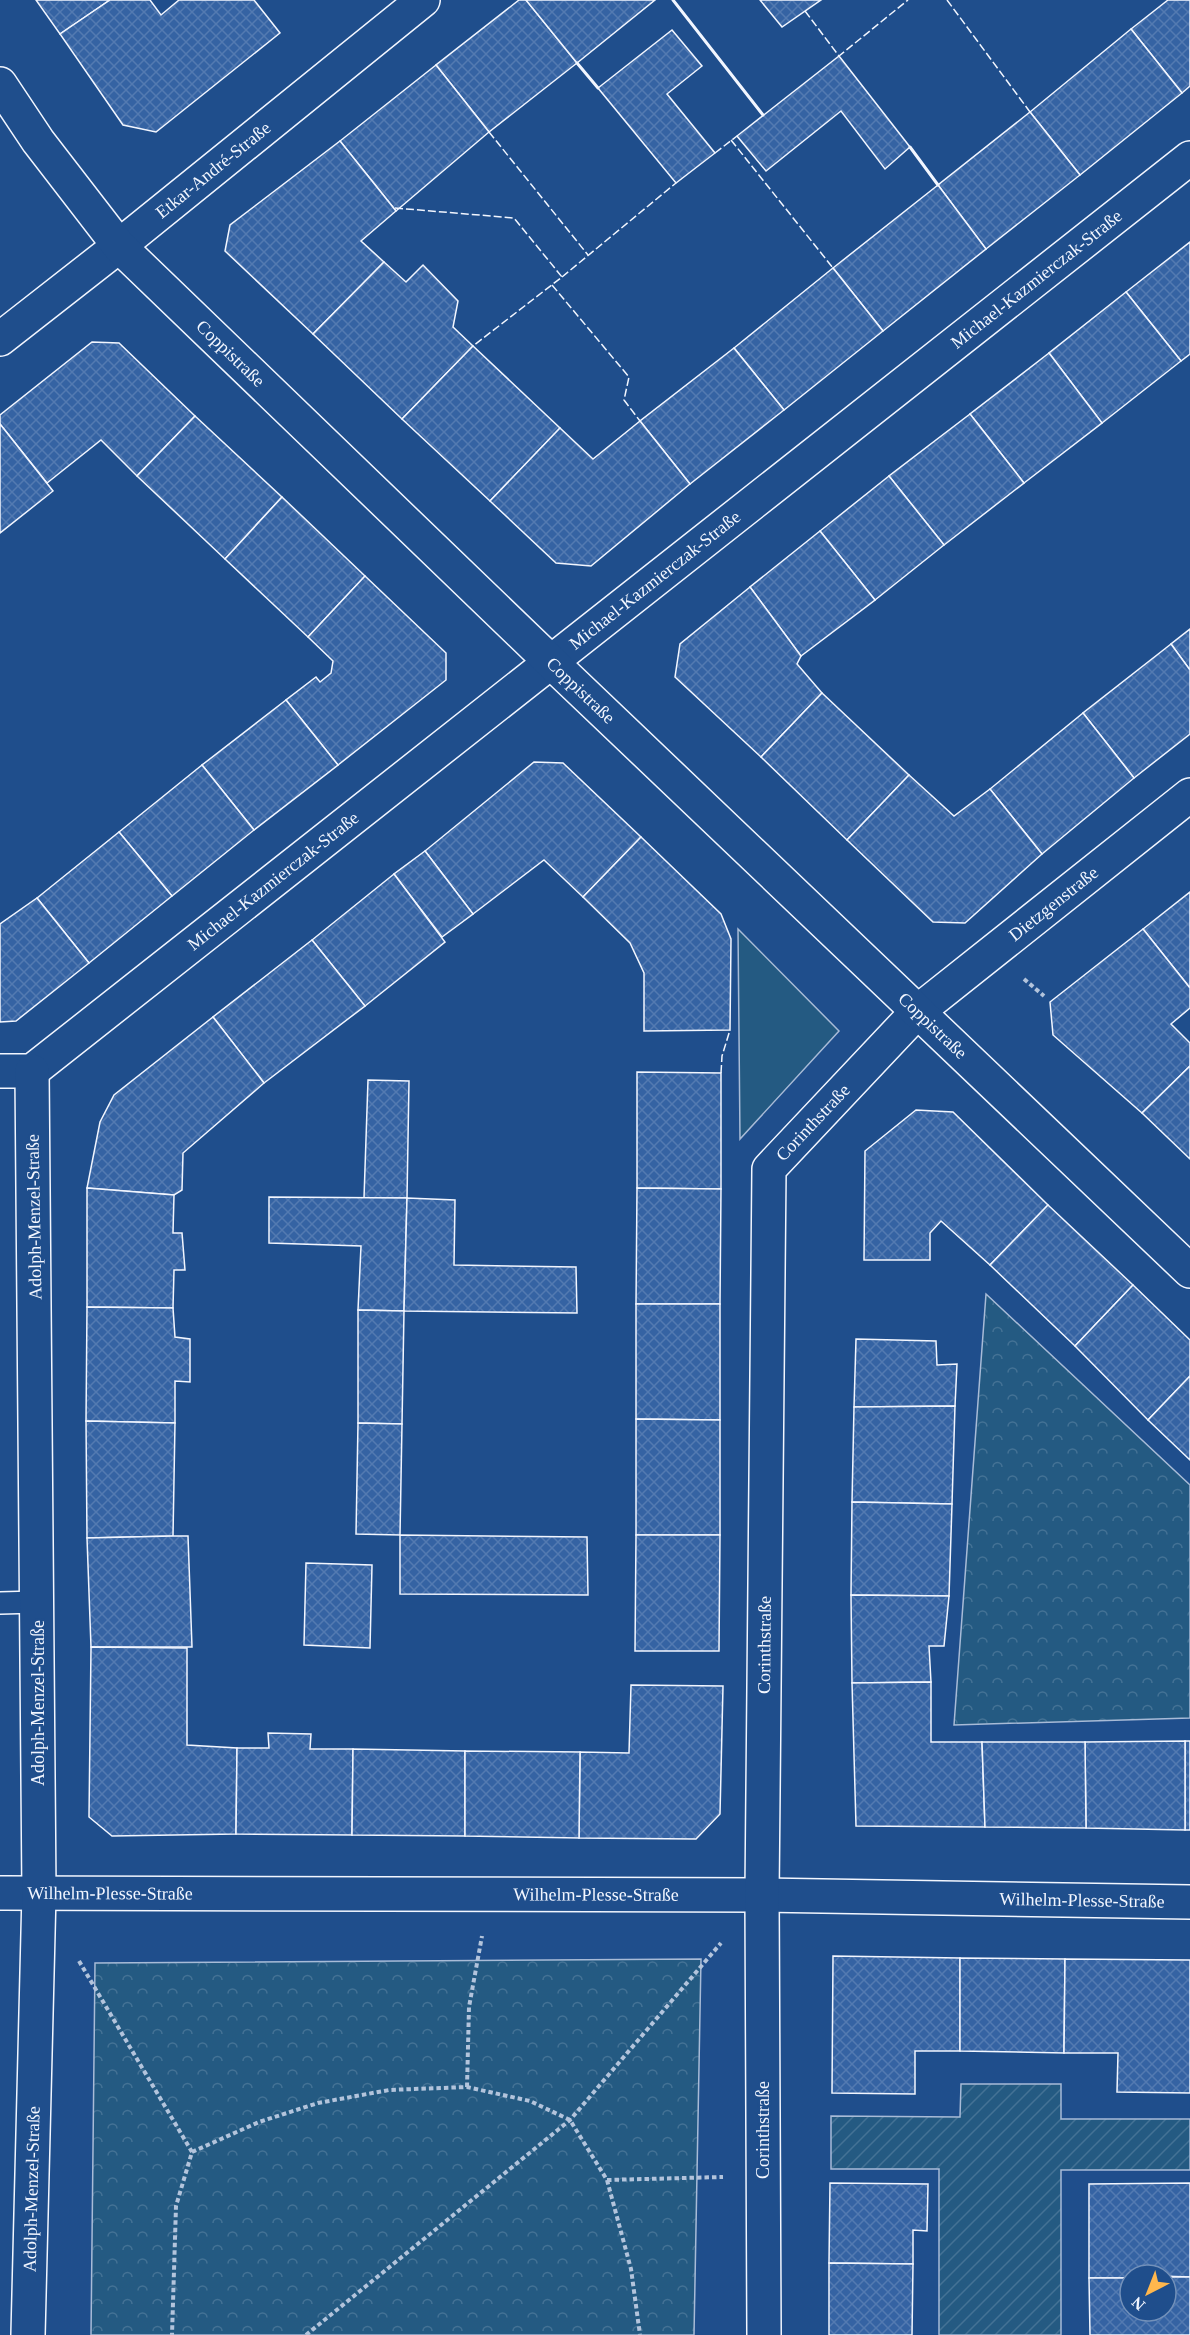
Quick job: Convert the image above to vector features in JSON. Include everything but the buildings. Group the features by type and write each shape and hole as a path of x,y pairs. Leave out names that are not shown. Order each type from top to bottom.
{"street":[{"name":"Etkar-André-Straße","path":"0,339 119,246 423,0"},
{"name":"Coppistraße","path":"0,84 38,141 119,246 551,662 1190,1271"},
{"name":"Michael-Kazmierczak-Straße","path":"33,1071 1190,158"},
{"name":"Dietzgenstraße","path":"917,1012 1190,795"},
{"name":"Corinthstraße","path":"764,2335 762,1895 769,1168 917,1012"},
{"path":"0,1071 33,1071"},
{"name":"Adolph-Menzel-Straße","path":"28,2335 39,1893 33,1071"},
{"name":"Wilhelm-Plesse-Straße","path":"0,1893 762,1895 1190,1902"}],"lane":[{"path":"0,1603 37,1602"}],"path":[{"path":"467,2087 469,2007 490,1894"},
{"path":"306,2335 570,2120 762,1895"},
{"path":"79,1959 192,2152 176,2206 172,2335"},
{"path":"192,2152 259,2122 318,2103 389,2090 467,2087 530,2100 570,2120 607,2180 631,2269 640,2335"},
{"path":"607,2180 763,2176"}],"green space":[{"path":"738,929 839,1031 740,1139"},
{"path":"986,1294 1190,1485 1190,1718 954,1725"},
{"path":"701,1959 694,2335 91,2335 95,1963"},
{"path":"961,2084 1061,2084 1061,2119 1190,2119 1190,2170 1061,2170 1061,2335 939,2335 939,2169 831,2169 831,2116 960,2117"}],"fence":[{"path":"805,11 839,56 908,0"},
{"path":"947,0 1030,112"},
{"path":"489,132 588,255"},
{"path":"715,153 737,136"},
{"path":"731,140 833,268"},
{"path":"562,277 676,183"},
{"path":"395,208 514,218 562,277 473,346"},
{"path":"552,285 629,377 624,400 640,421"},
{"path":"721,1073 722,1056 730,1030"}],"wall":[{"path":"673,0 763,115"},
{"path":"577,63 598,88"},
{"path":"910,147 938,185"}]}
